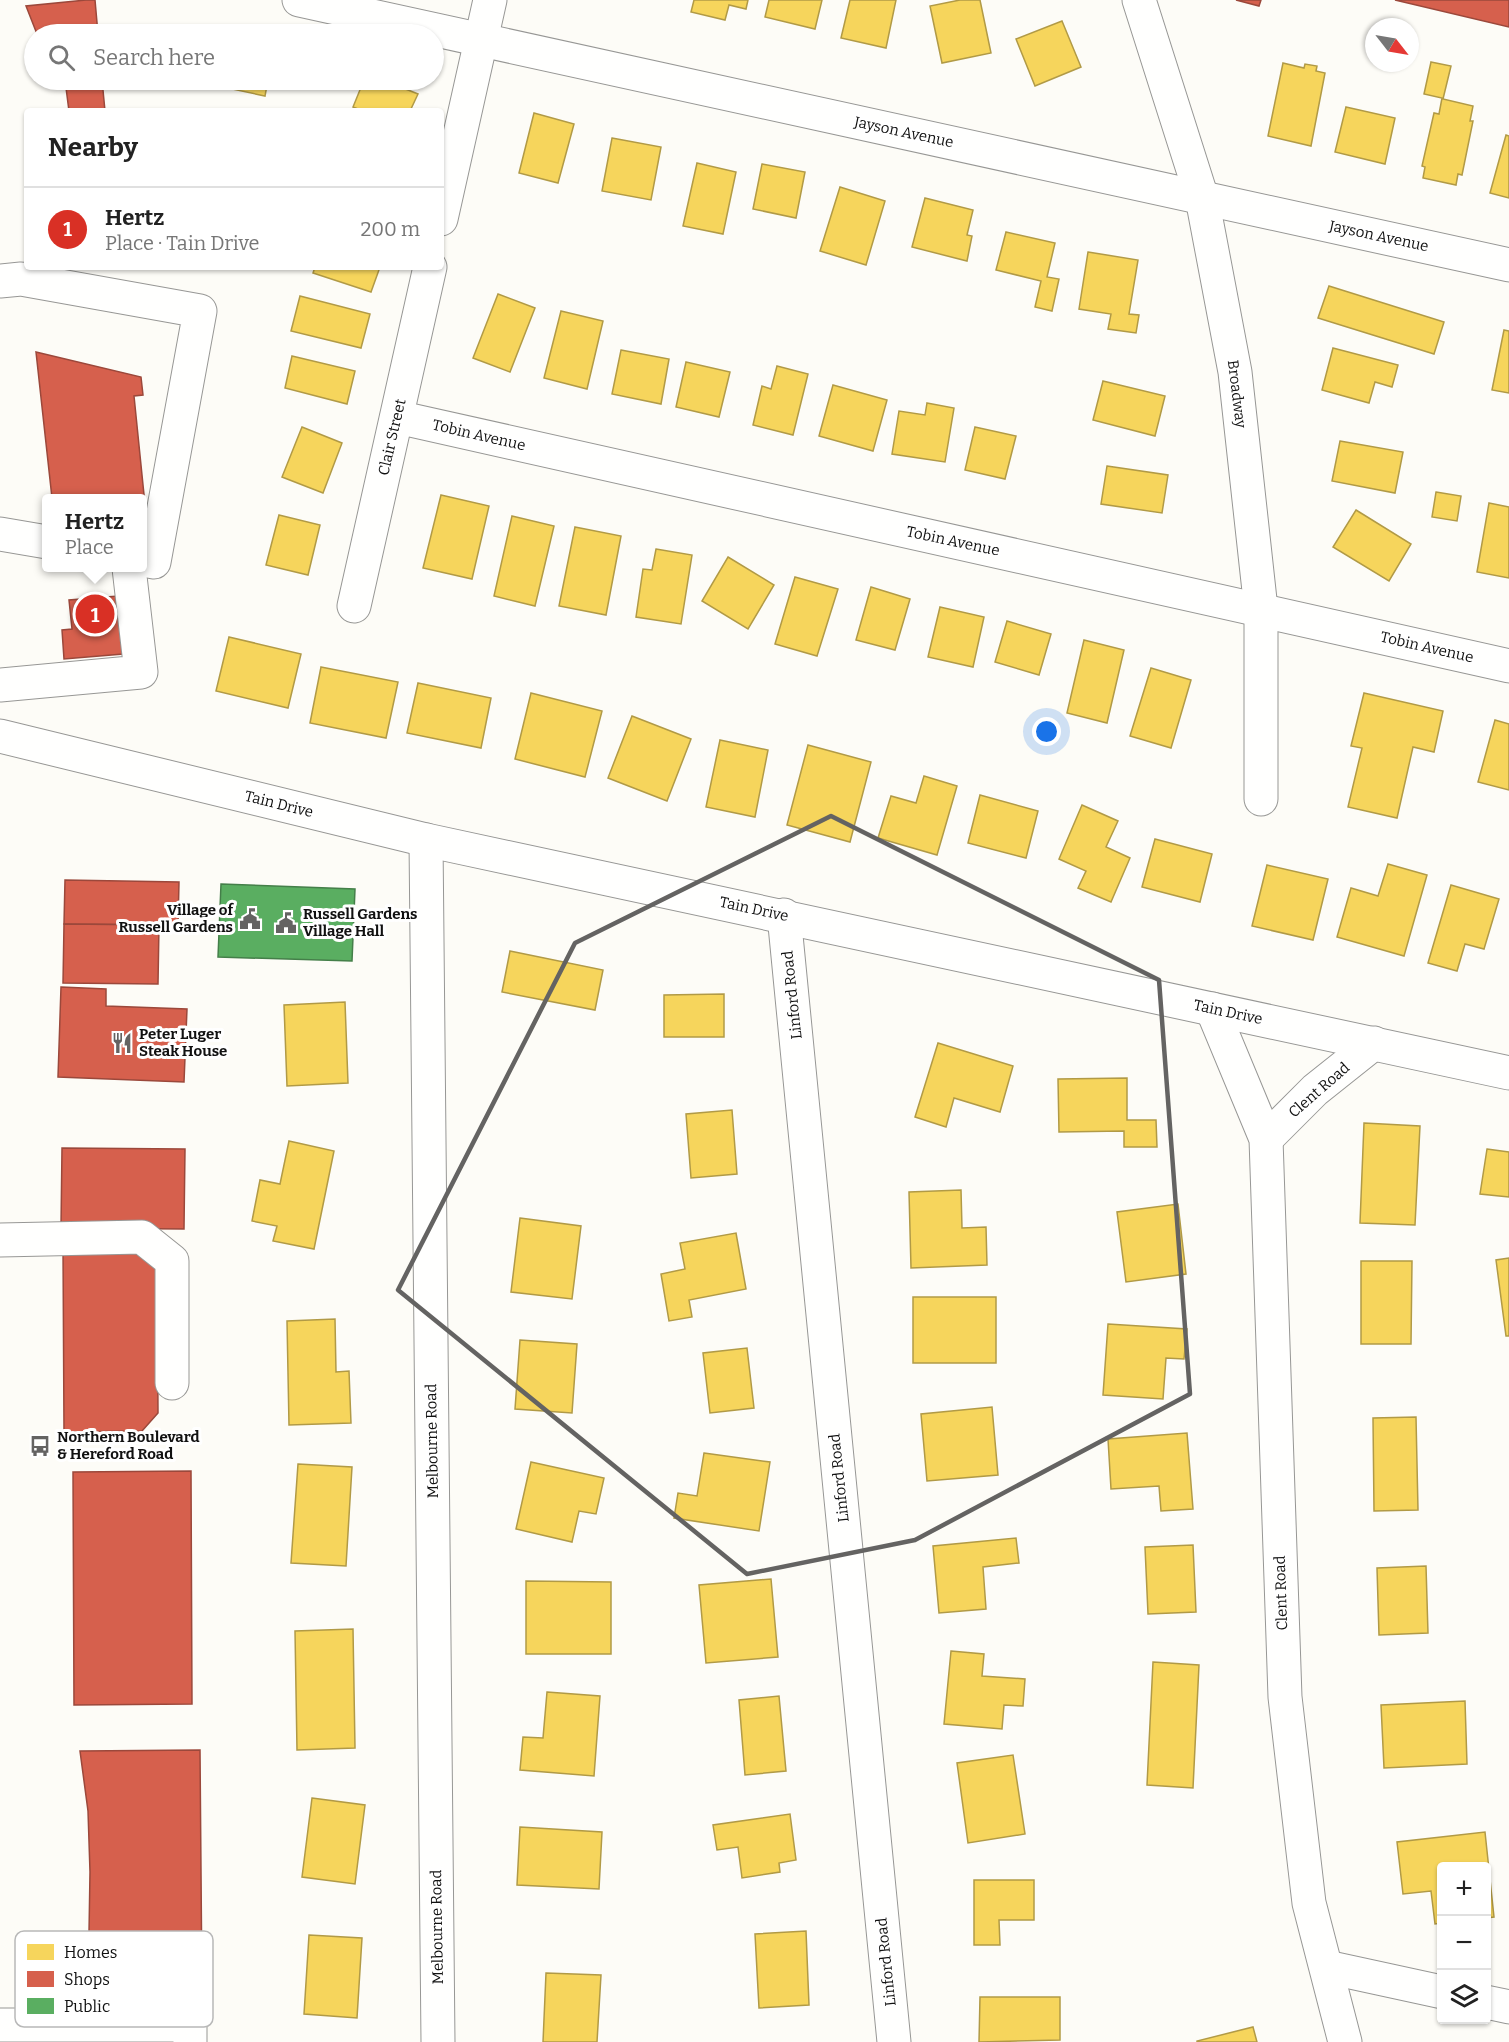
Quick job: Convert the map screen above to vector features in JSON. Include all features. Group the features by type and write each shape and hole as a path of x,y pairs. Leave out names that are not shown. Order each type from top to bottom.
{"street":[{"name":"Jayson Avenue","path":"299,0 408,24"},
{"path":"444,206 490,0"},
{"name":"Broadway","path":"1139,0 1202,198 1235,372 1261,609 1261,799"},
{"name":"Jayson Avenue","path":"444,32 1509,265"},
{"name":"Clair Street","path":"354,606 429,270"},
{"path":"0,281 21,279 200,311 154,562 147,561"},
{"name":"Tobin Avenue","path":"397,417 1509,666"},
{"path":"0,534 42,541"},
{"path":"0,685 141,672 130,572"},
{"name":"Tain Drive","path":"0,736 426,840 784,915 1509,1073"},
{"name":"Melbourne Road","path":"426,840 438,2042"},
{"name":"Linford Road","path":"784,915 894,2042"},
{"name":"Clent Road","path":"1212,1009 1266,1138 1285,1696 1309,1903 1345,2042"},
{"name":"Clent Road","path":"1266,1138 1315,1090 1374,1043"},
{"path":"0,1240 142,1237 150,1243 172,1262 172,1383"},
{"path":"1327,1967 1437,1991"},
{"path":"1491,2003 1509,2007"}],"highlighted area":[{"path":"831,816 1159,980 1190,1394 915,1540 747,1574 398,1290 575,943"}],"building: Homes":[{"path":"694,0 748,0 746,9 729,5 725,20 691,12"},
{"path":"769,0 822,0 815,29 765,17"},
{"path":"850,0 896,0 886,48 841,38"},
{"path":"960,0 980,0 991,53 942,63 930,6"},
{"path":"1062,21 1081,67 1035,86 1016,39"},
{"path":"1431,62 1451,66 1443,99 1473,106 1470,121 1473,121 1462,175 1458,174 1456,185 1423,178 1425,167 1422,166 1434,113 1439,114 1442,98 1424,94"},
{"path":"1283,63 1304,68 1305,64 1317,66 1316,71 1325,73 1311,146 1268,136"},
{"path":"237,90 266,90 265,96"},
{"path":"360,90 408,90 418,94 411,108 353,107"},
{"path":"1346,107 1395,118 1385,164 1335,152"},
{"path":"534,113 574,124 558,183 519,173"},
{"path":"1506,135 1509,136 1509,198 1490,193"},
{"path":"612,138 661,147 651,200 602,191"},
{"path":"697,163 736,172 723,234 683,226"},
{"path":"762,164 805,172 796,218 753,209"},
{"path":"840,187 885,201 866,265 820,251"},
{"path":"925,198 973,210 967,235 972,236 967,261 912,247"},
{"path":"1006,232 1055,243 1047,277 1059,279 1052,311 1035,307 1041,281 996,270"},
{"path":"1088,252 1138,260 1129,314 1139,315 1136,333 1108,329 1111,314 1079,309"},
{"path":"314,270 379,270 371,292 313,273"},
{"path":"1329,286 1444,322 1434,354 1318,318"},
{"path":"498,294 535,308 510,372 473,358"},
{"path":"300,296 370,314 361,348 291,331"},
{"path":"561,311 603,321 587,389 544,378"},
{"path":"1504,330 1509,331 1509,393 1492,390"},
{"path":"1333,348 1398,365 1392,387 1375,382 1369,403 1322,390"},
{"path":"621,350 669,359 661,404 612,394"},
{"path":"292,356 355,371 347,404 285,388"},
{"path":"686,362 730,372 719,417 676,407"},
{"path":"777,366 808,374 793,435 753,425 762,386 771,389"},
{"path":"1103,381 1165,396 1155,436 1093,420"},
{"path":"833,385 887,400 873,451 819,436"},
{"path":"927,403 954,408 945,462 892,454 899,411 925,415"},
{"path":"302,427 342,443 323,493 282,477"},
{"path":"975,427 1016,436 1005,479 965,470"},
{"path":"1340,441 1403,452 1395,493 1332,481"},
{"path":"1107,466 1168,475 1162,513 1101,504"},
{"path":"1436,492 1461,496 1457,521 1432,517"},
{"path":"441,495 489,506 472,579 423,568"},
{"path":"1489,503 1509,507 1509,578 1477,572"},
{"path":"1356,510 1411,544 1389,581 1333,547"},
{"path":"279,515 320,525 308,575 266,565"},
{"path":"512,516 554,526 535,606 494,596"},
{"path":"575,527 621,536 606,615 559,606"},
{"path":"656,549 692,555 681,624 636,617 643,569 652,570"},
{"path":"728,557 774,585 748,629 702,601"},
{"path":"795,577 838,589 817,656 775,644"},
{"path":"871,587 910,599 895,650 856,640"},
{"path":"940,607 984,617 973,667 928,657"},
{"path":"1007,621 1051,634 1039,675 995,662"},
{"path":"229,637 301,654 288,708 216,691"},
{"path":"1084,640 1124,650 1107,723 1067,713"},
{"path":"321,667 398,682 386,738 310,723"},
{"path":"1151,668 1191,680 1171,748 1130,736"},
{"path":"418,683 491,698 481,748 407,733"},
{"path":"531,693 602,711 585,777 515,759"},
{"path":"1364,693 1443,711 1434,752 1413,747 1397,818 1348,807 1362,748 1351,746"},
{"path":"632,716 691,739 667,801 608,778"},
{"path":"1495,720 1509,724 1509,790 1478,782"},
{"path":"720,740 768,750 755,817 706,807"},
{"path":"808,745 871,762 850,842 787,825"},
{"path":"924,776 957,786 937,855 878,838 891,796 916,803"},
{"path":"980,795 1038,811 1026,858 968,843"},
{"path":"1082,805 1118,821 1106,847 1130,858 1111,902 1078,888 1086,871 1059,859"},
{"path":"1155,839 1212,854 1200,902 1142,887"},
{"path":"1388,864 1427,875 1404,956 1337,937 1351,888 1378,896"},
{"path":"1267,865 1328,879 1313,940 1252,926"},
{"path":"1451,885 1499,899 1484,949 1465,944 1457,971 1428,963"},
{"path":"510,951 603,970 595,1010 502,992"},
{"path":"724,994 724,1037 664,1037 664,995"},
{"path":"345,1002 348,1083 287,1086 284,1005"},
{"path":"938,1043 1013,1066 1000,1112 954,1098 946,1127 915,1117"},
{"path":"1127,1078 1127,1120 1156,1120 1157,1147 1124,1147 1124,1131 1059,1132 1058,1079"},
{"path":"732,1110 737,1174 691,1178 686,1114"},
{"path":"1364,1123 1420,1126 1415,1225 1360,1223"},
{"path":"289,1141 334,1151 314,1249 273,1241 277,1226 252,1221 260,1180 280,1184"},
{"path":"1487,1149 1509,1152 1509,1197 1480,1194"},
{"path":"961,1190 962,1228 986,1227 987,1265 911,1268 909,1192"},
{"path":"1178,1204 1186,1274 1126,1282 1117,1212"},
{"path":"520,1218 581,1226 572,1299 511,1292"},
{"path":"736,1233 746,1289 689,1300 692,1317 669,1321 661,1274 685,1269 680,1243"},
{"path":"1509,1258 1509,1336 1506,1336 1496,1260"},
{"path":"1361,1261 1412,1261 1411,1344 1361,1344"},
{"path":"913,1297 996,1297 996,1363 913,1363"},
{"path":"335,1319 336,1372 349,1371 351,1423 289,1425 287,1321"},
{"path":"1108,1324 1187,1329 1184,1359 1166,1358 1163,1399 1103,1395"},
{"path":"520,1340 577,1344 572,1413 515,1409"},
{"path":"747,1348 754,1408 710,1413 703,1353"},
{"path":"992,1407 998,1475 927,1481 921,1414"},
{"path":"1416,1417 1418,1510 1374,1511 1373,1418"},
{"path":"1187,1433 1193,1509 1161,1511 1159,1486 1111,1489 1108,1439"},
{"path":"704,1453 770,1462 759,1531 674,1518 678,1493 697,1496"},
{"path":"531,1462 604,1478 596,1514 579,1511 572,1542 516,1529"},
{"path":"298,1464 352,1467 346,1566 291,1563"},
{"path":"1016,1538 1019,1563 983,1567 986,1609 939,1613 933,1546"},
{"path":"1193,1545 1196,1612 1148,1614 1145,1547"},
{"path":"1426,1566 1428,1633 1379,1635 1377,1568"},
{"path":"771,1579 778,1657 706,1663 699,1585"},
{"path":"526,1581 611,1582 611,1654 526,1654"},
{"path":"353,1629 355,1748 297,1750 295,1631"},
{"path":"951,1651 984,1654 982,1676 1025,1679 1023,1706 1004,1705 1002,1729 944,1724"},
{"path":"1153,1662 1199,1665 1193,1788 1147,1785"},
{"path":"547,1692 600,1696 594,1776 520,1770 523,1737 543,1738"},
{"path":"779,1696 786,1771 745,1775 739,1700"},
{"path":"1465,1701 1467,1764 1384,1768 1381,1705"},
{"path":"1013,1755 1025,1834 968,1843 957,1763"},
{"path":"312,1798 365,1805 355,1884 302,1877"},
{"path":"790,1814 796,1860 779,1863 780,1872 742,1878 738,1847 717,1850 713,1825"},
{"path":"520,1827 602,1832 599,1889 517,1885"},
{"path":"1485,1832 1488,1862 1437,1862 1437,1924 1435,1924 1431,1891 1403,1894 1397,1842"},
{"path":"974,1880 1034,1880 1034,1920 999,1920 1000,1945 974,1945"},
{"path":"1491,1889 1494,1917 1491,1917"},
{"path":"806,1931 809,2005 759,2008 755,1934"},
{"path":"309,1935 362,1938 357,2018 304,2014"},
{"path":"546,1973 601,1975 597,2042 543,2042"},
{"path":"980,1997 1060,1997 1060,2040 979,2042"},
{"path":"1253,2027 1257,2042 1197,2042 1197,2041"}],"building: Shops":[{"path":"95,0 97,24 33,24 26,6"},
{"path":"1236,0 1261,0 1259,6"},
{"path":"1395,0 1509,0 1509,27"},
{"path":"66,90 103,90 105,108 69,108"},
{"path":"36,352 141,377 143,395 134,396 144,494 52,494"},
{"path":"118,596 123,654 64,659 62,630 72,629 69,600"},
{"path":"65,880 179,882 178,925 64,924"},
{"path":"64,924 159,925 158,984 63,983"},
{"name":"Peter Luger Steak House","path":"61,987 106,989 106,1006 187,1009 184,1082 58,1077"},
{"path":"62,1148 185,1149 184,1229 61,1228"},
{"path":"139,1245 157,1261 158,1413 142,1431 64,1432 63,1246"},
{"path":"191,1471 192,1704 74,1705 73,1472"},
{"path":"200,1750 201,1931 89,1931 88,1811 80,1751"}],"building: Public":[{"name":"Russell Gardens Village Hall","path":"221,884 355,889 352,961 218,957"}],"place":[{"name":"Hertz","path":"95,614"},
{"name":"Village of Russell Gardens","path":"250,919"},
{"name":"Russell Gardens Village Hall","path":"286,923"},
{"name":"Peter Luger Steak House","path":"122,1043"},
{"name":"Northern Boulevard & Hereford Road","path":"40,1446"}]}
